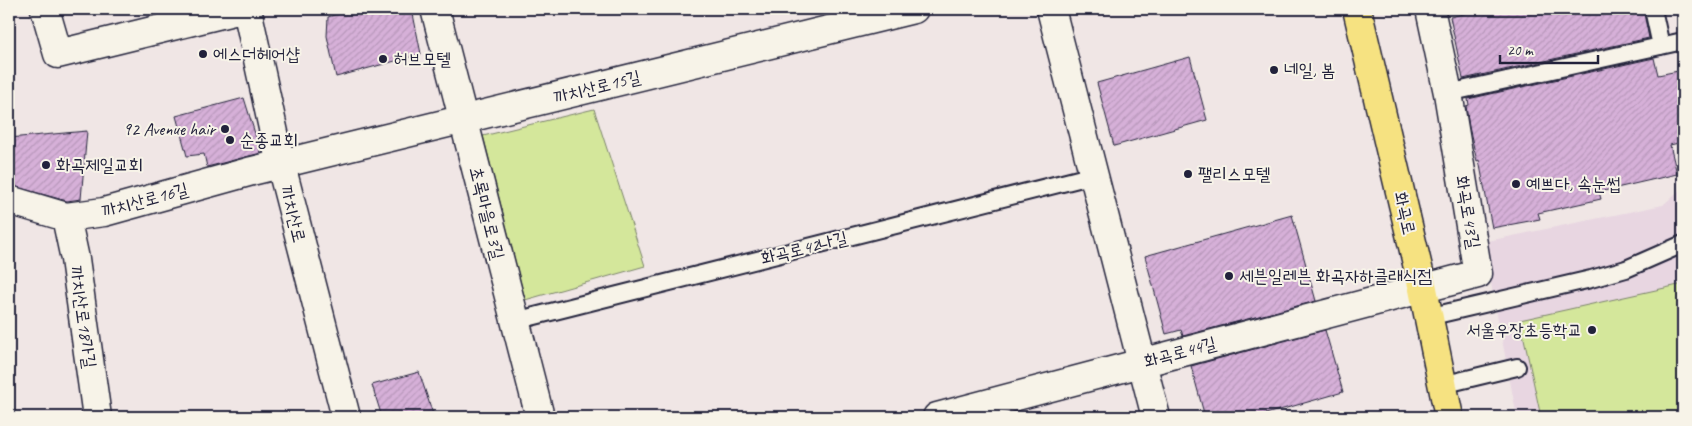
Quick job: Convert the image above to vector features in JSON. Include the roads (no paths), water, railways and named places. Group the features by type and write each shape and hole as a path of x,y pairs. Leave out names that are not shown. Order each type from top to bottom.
{"main road":[{"name":"화곡로","path":"1357,9 1423,289 1448,417"}],"street":[{"path":"45,9 58,54 242,9"},
{"name":"까치산로","path":"247,9 281,165 346,417"},
{"name":"초록마을로3길","path":"435,9 540,417"},
{"name":"까치산로15길","path":"281,165 914,9"},
{"path":"1051,9 1156,417"},
{"name":"화곡로43길","path":"1423,289 1478,274 1448,93 1430,9"},
{"name":"까치산로16길","path":"9,200 66,217 104,212 252,171 281,165"},
{"name":"까치산로18가길","path":"66,217 97,417"},
{"name":"화곡로44길","path":"937,417 1423,289"}],"lane":[{"path":"1653,9 1661,46"},
{"path":"1448,93 1683,41"},
{"name":"화곡로42나길","path":"515,321 1094,174"},
{"path":"1428,316 1591,279 1626,269 1683,244"},
{"path":"1442,385 1517,367"}],"place":[{"name":"에스더헤어샵","path":"203,54"},
{"name":"허브모텔","path":"383,59"},
{"name":"네일, 봄","path":"1274,70"},
{"name":"92 Avenue hair","path":"225,129"},
{"name":"순종교회","path":"230,140"},
{"name":"화곡제일교회","path":"46,165"},
{"name":"팰리스모텔","path":"1188,174"},
{"name":"예쁘다, 속눈썹","path":"1516,184"},
{"name":"세븐일레븐 화곡자하클래식점","path":"1229,276"},
{"name":"서울우장초등학교","path":"1592,330"}]}
